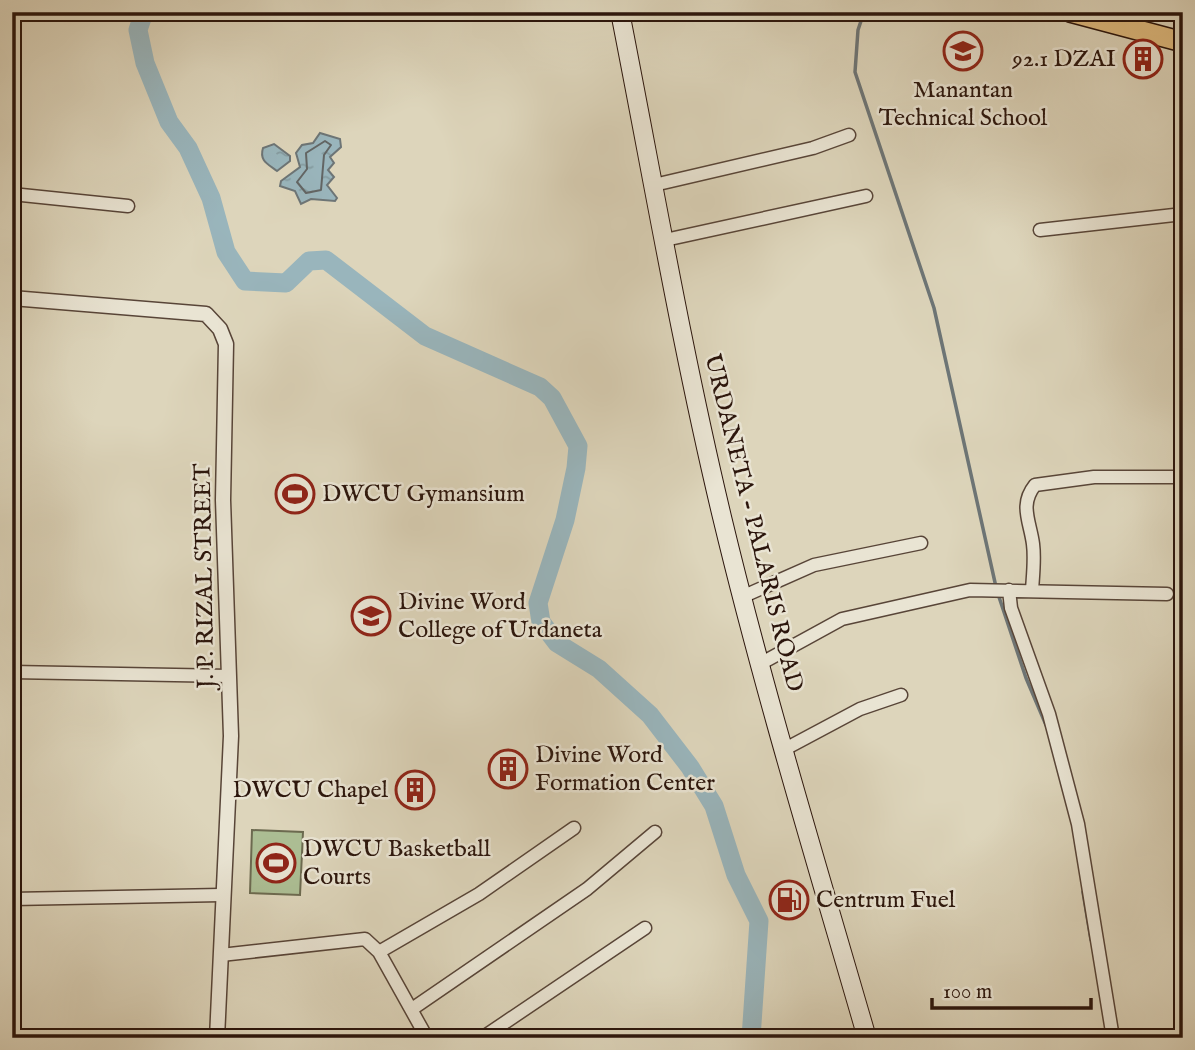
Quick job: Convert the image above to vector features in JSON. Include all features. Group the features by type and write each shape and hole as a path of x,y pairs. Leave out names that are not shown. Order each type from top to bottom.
{"main road":[{"name":"URDANETA - PALARIS ROAD","path":"620,12 695,394 723,519 760,664 867,1038"},
{"path":"1070,12 1183,42"}],"street":[{"path":"654,185 813,148 849,135"},
{"path":"12,194 128,205"},
{"path":"665,240 866,196"},
{"path":"1041,230 1183,214"},
{"name":"J. P. RIZAL STREET","path":"12,298 184,310 206,314 220,329 226,344 228,374 223,500 230,759 221,895 216,1038"},
{"path":"1032,590 1033,544 1026,514 1027,495 1035,485 1094,477 1183,477"},
{"path":"744,596 814,565 921,543"},
{"path":"760,664 842,619 981,590 1167,594"},
{"path":"1005,590 1049,714 1079,824 1113,1038"},
{"path":"12,672 229,676"},
{"path":"785,749 860,709 901,695"},
{"path":"379,952 488,888 574,828"},
{"path":"412,1010 587,889 655,832"},
{"path":"12,899 221,895"},
{"path":"482,1038 645,928"},
{"path":"221,955 365,939 379,952 426,1038"}],"green space":[{"name":"DWCU Basketball Courts","path":"252,830 303,832 300,895 250,893"}],"water":[{"path":"320,133 340,139 341,147 330,157 334,163 328,170 334,177 327,185 337,198 335,201 311,199 301,204 295,191 280,186 281,181 300,167 296,153 302,145 313,143"},
{"path":"274,144 290,156 290,161 277,171 265,162 262,156 263,148"}],"waterway":[{"path":"144,12 138,30 145,63 169,122 188,148 211,198 226,252 245,281 286,283 309,261 326,260 425,336 540,387 552,398 578,446 565,520 538,603 541,622 557,643 599,669 650,715 690,767 714,806 736,875 759,921 751,1038"},
{"path":"864,12 858,30 855,72 934,308 996,587"},
{"path":"998,594 1026,678 1046,725"},
{"path":"1083,892 1091,940"}],"place":[{"name":"Manantan Technical School","path":"963,51"},
{"name":"92.1 DZAI","path":"1143,59"},
{"name":"DWCU Gymansium","path":"295,494"},
{"name":"Divine Word College of Urdaneta","path":"371,616"},
{"name":"Divine Word Formation Center","path":"508,769"},
{"name":"DWCU Chapel","path":"415,790"},
{"name":"DWCU Basketball Courts","path":"276,863"},
{"name":"Centrum Fuel","path":"789,900"}]}
